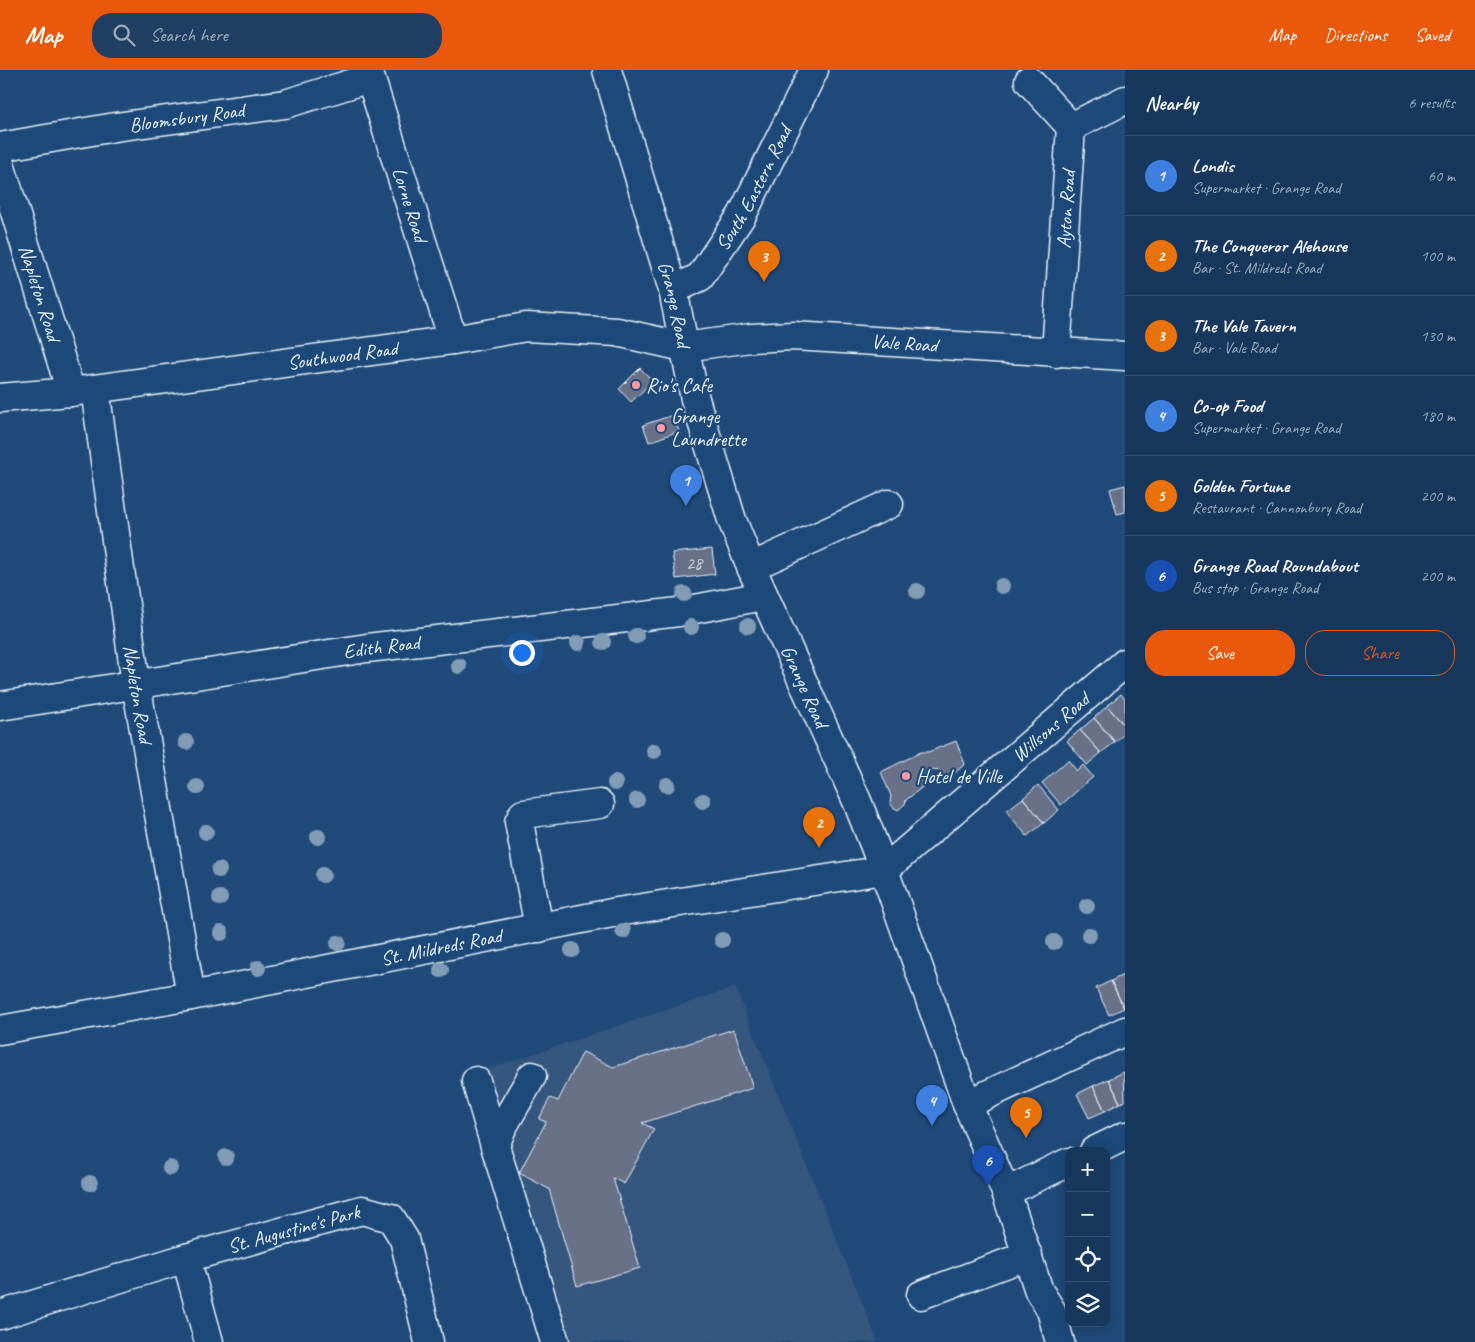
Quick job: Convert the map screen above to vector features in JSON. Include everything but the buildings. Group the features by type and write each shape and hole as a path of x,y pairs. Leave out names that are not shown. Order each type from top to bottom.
{"street":[{"name":"Grange Road","path":"607,70 673,290 695,399 709,452 751,567 856,801 884,870 968,1104 1006,1192 1039,1291 1052,1310 1060,1342"},
{"name":"South Eastern Road","path":"673,290 700,277 742,215 814,70"},
{"name":"Bloomsbury Road","path":"0,147 115,127 285,104 369,74"},
{"name":"Lorne Road","path":"369,74 453,340"},
{"path":"1029,81 1070,127 1125,100"},
{"name":"Ayton Road","path":"1056,353 1070,127"},
{"name":"Napleton Road","path":"0,164 83,390 192,996"},
{"name":"Southwood Road","path":"0,398 83,390 453,340 526,327 617,332 684,347"},
{"name":"Vale Road","path":"684,347 752,338 793,336 1125,356"},
{"path":"751,567 889,504"},
{"name":"Edith Road","path":"0,706 367,648 679,612 764,596"},
{"name":"Willsons Road","path":"884,870 1125,663"},
{"path":"539,928 519,822 523,814 600,804"},
{"name":"St. Mildreds Road","path":"0,1030 192,996 617,912 884,870"},
{"path":"968,1104 1125,1032"},
{"path":"495,1146 502,1128 532,1076"},
{"path":"476,1081 555,1342"},
{"path":"1102,1147 1125,1136"},
{"path":"1006,1192 1065,1164"},
{"name":"St. Augustine's Park","path":"0,1315 186,1258 362,1210 391,1218 404,1239 429,1342"},
{"path":"921,1295 1028,1254"},
{"path":"186,1258 209,1342"},
{"name":"Grange Road","path":"1039,1291 1036,1309 1040,1342"}],"shaded area":[{"path":"735,987 878,1342 544,1342 467,1076"}],"place":[{"name":"The Vale Tavern","path":"764,282"},
{"name":"Rio's Cafe","path":"636,385"},
{"name":"Grange Laundrette","path":"661,428"},
{"name":"Londis","path":"686,506"},
{"name":"Hotel de Ville","path":"906,776"},
{"name":"The Conqueror Alehouse","path":"819,848"},
{"name":"Co-op Food","path":"932,1126"},
{"name":"Golden Fortune","path":"1026,1138"},
{"name":"Grange Road Roundabout","path":"988,1186"}]}
